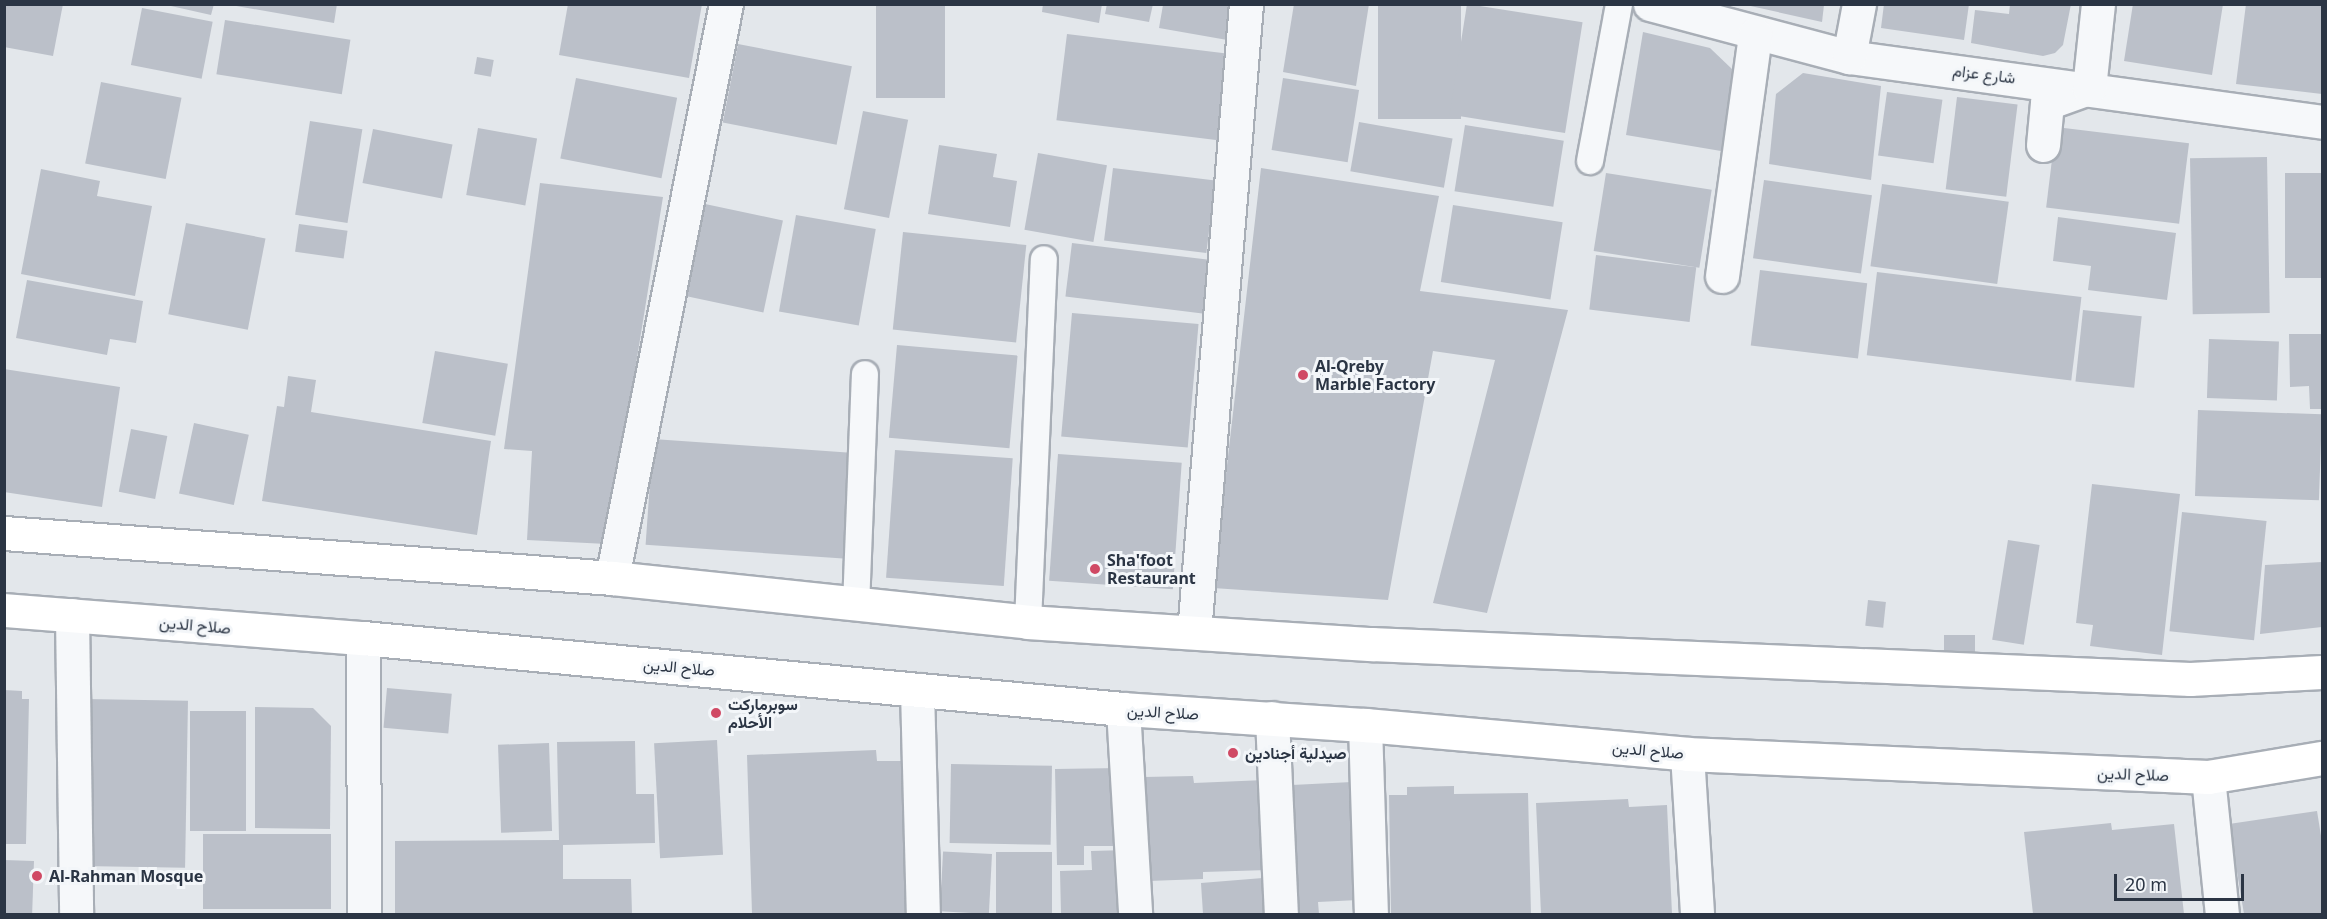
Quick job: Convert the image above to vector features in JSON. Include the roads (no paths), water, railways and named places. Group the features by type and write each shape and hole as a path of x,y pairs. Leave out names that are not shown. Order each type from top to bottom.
{"highway":[{"path":"4,533 612,578 856,607 1028,622 1371,644 2190,679 2322,672"},
{"name":"صلاح الدين","path":"4,610 363,638 1123,709 1365,725 1687,754 2208,777 2322,758"}],"street":[{"path":"612,578 726,4"},
{"path":"1194,632 1246,4"},
{"name":"شارع عزام","path":"1650,4 1755,34 1849,57 2089,88 2322,122"},
{"path":"1849,57 1859,4"},
{"path":"2043,145 2047,103 2089,88 2098,4"},
{"path":"1722,276 1755,34"},
{"path":"72,615 76,915"},
{"path":"363,638 363,915"},
{"path":"917,690 923,915"},
{"path":"1123,709 1135,915"},
{"path":"1272,718 1281,915"},
{"path":"1365,725 1371,915"},
{"path":"1687,754 1697,915"},
{"path":"2208,777 2222,915"}],"lane":[{"path":"1590,161 1619,4"},
{"path":"1028,622 1044,259"},
{"path":"856,607 865,374"}],"place":[{"name":"Al-Qreby Marble Factory","path":"1303,375"},
{"name":"Sha'foot Restaurant","path":"1095,569"},
{"name":"سوبرماركت الأحلام","path":"716,713"},
{"name":"صيدلية أجنادين","path":"1233,753"},
{"name":"Al-Rahman Mosque","path":"37,876"}]}
